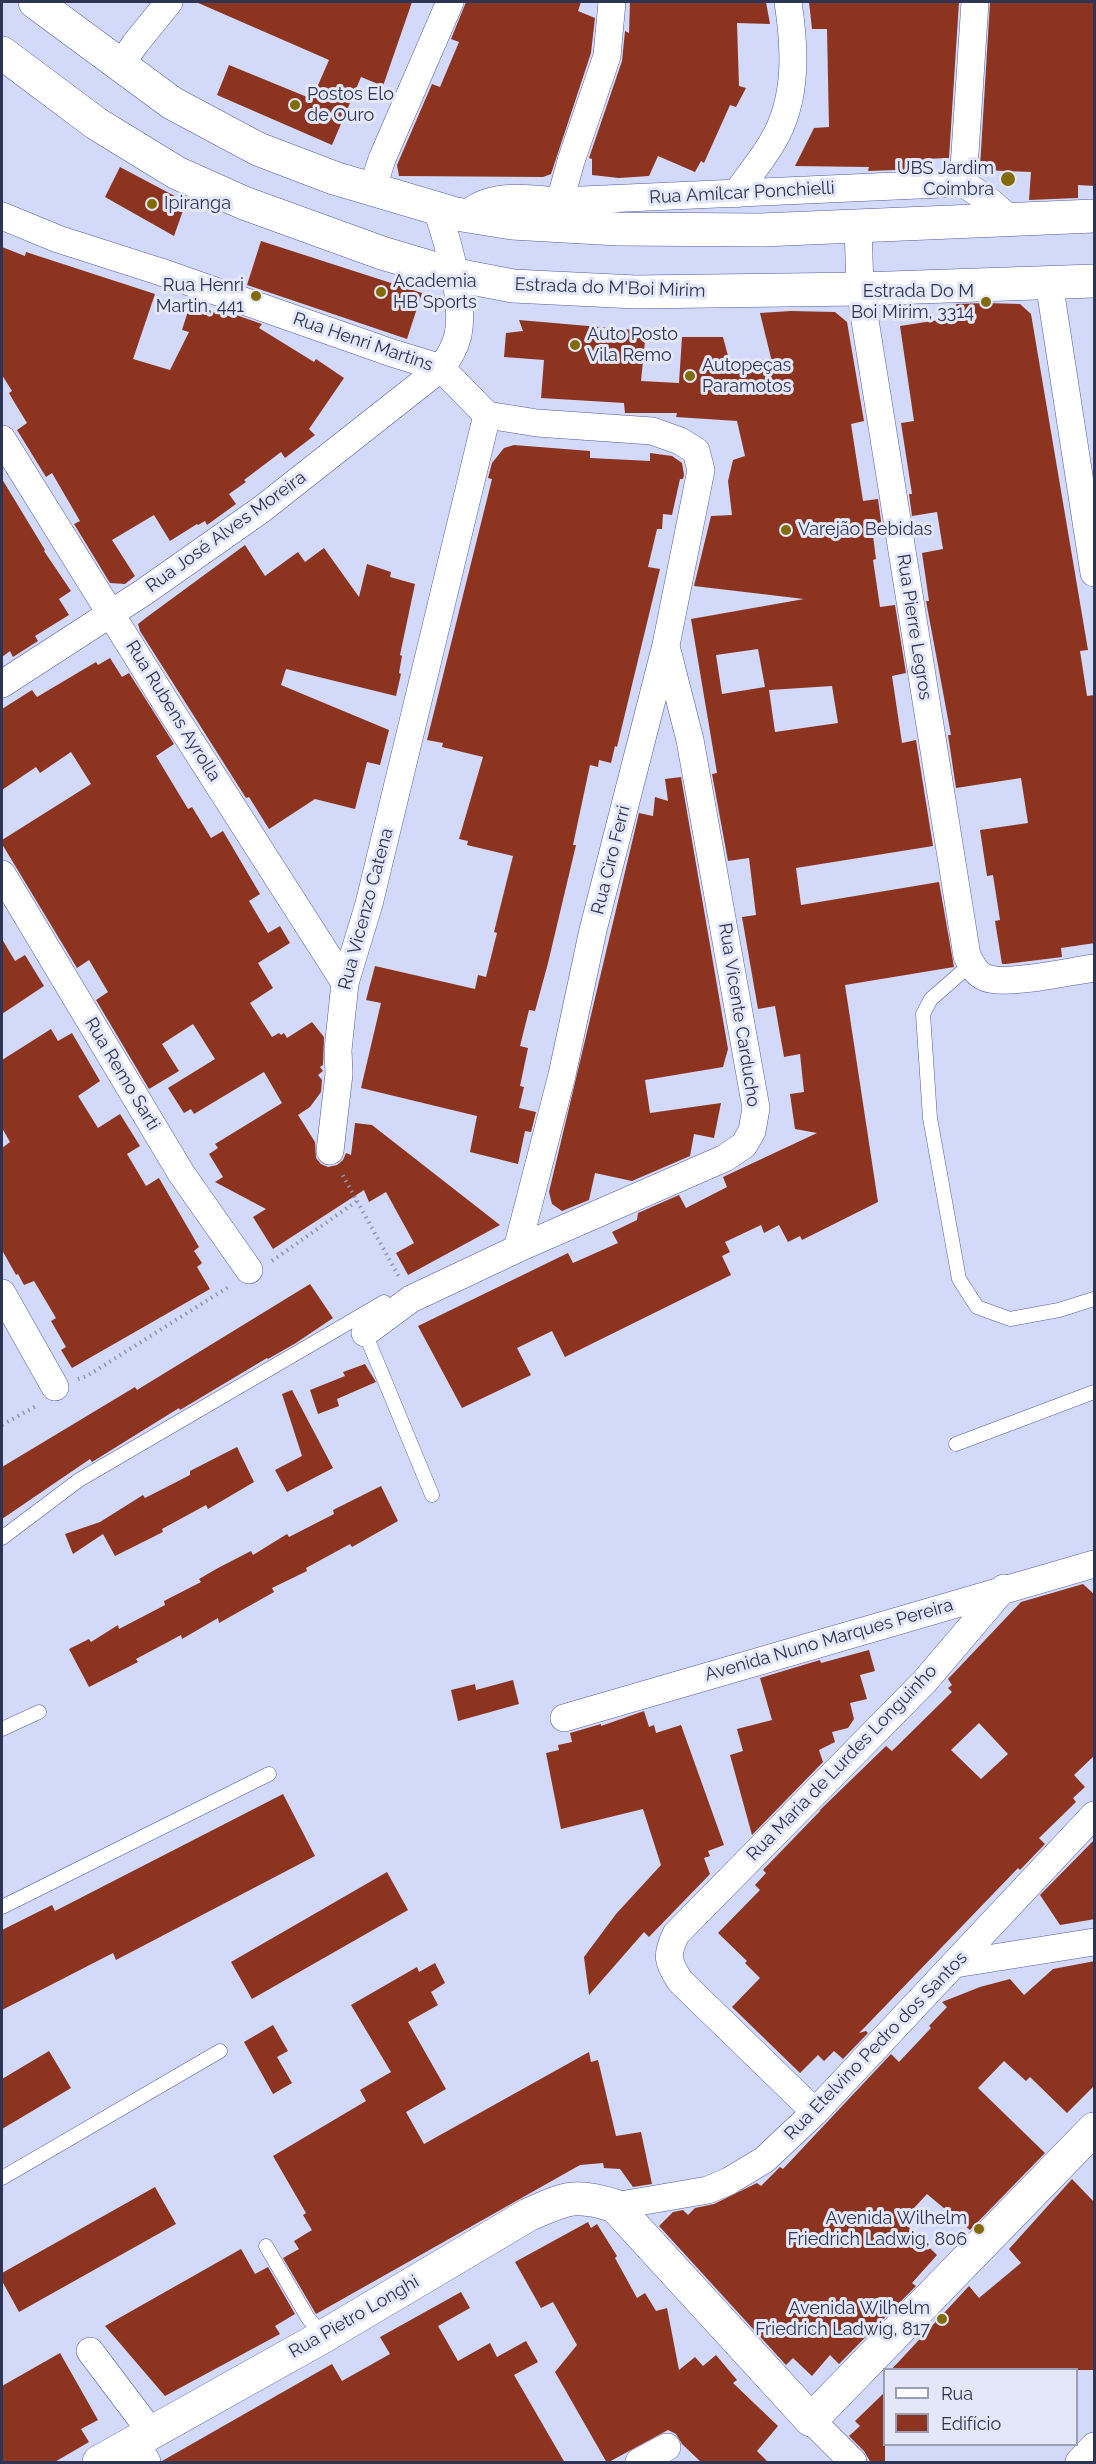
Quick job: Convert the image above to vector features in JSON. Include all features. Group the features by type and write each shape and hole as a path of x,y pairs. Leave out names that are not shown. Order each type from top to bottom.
{"main road":[{"path":"35,2 172,103 258,149 372,190 452,213 512,223 618,229 761,230 1095,216"},
{"name":"Estrada do M'Boi Mirim","path":"2,53 97,124 177,173 244,203 382,253 456,275 513,286 636,292 860,289 1095,281"},
{"path":"615,2206 811,2420 1095,2129"},
{"name":"Rua Pietro Longhi","path":"99,2463 144,2445 528,2215 561,2201 579,2199 589,2198 615,2206"}],"street":[{"path":"120,66 170,2"},
{"path":"372,190 382,159 450,2"},
{"path":"560,201 571,161 607,56 612,2"},
{"path":"736,194 774,140 788,105 794,63 788,2"},
{"path":"975,2 963,183 1010,219"},
{"name":"Rua Amílcar Ponchielli","path":"452,213 482,203 511,198 560,201 963,183"},
{"path":"441,368 451,354 458,334 452,213"},
{"name":"Rua Henri Martins","path":"2,216 58,239 441,368 488,415"},
{"name":"Rua Pierre Legros","path":"858,226 860,289 969,960"},
{"path":"1049,282 1095,573"},
{"name":"Rua José Alves Moreira","path":"2,684 112,613 261,509 441,368"},
{"name":"Rua Ciro Ferri","path":"488,415 537,423 652,431 680,441 696,451 701,470 666,645 598,908 562,1075 517,1249"},
{"name":"Rua Vicenzo Catena","path":"330,1151 339,1074 338,1050 345,983 369,904 488,415"},
{"name":"Rua Rubens Ayrolla","path":"2,439 345,983"},
{"name":"Rua Vicente Carducho","path":"365,1333 411,1299 517,1249 725,1158 744,1145 752,1131 756,1108 732,969 690,740 666,645"},
{"name":"Rua Remo Sarti","path":"2,874 181,1173 249,1270"},
{"path":"969,960 977,973 987,979 1008,980 1095,968"},
{"path":"2,1293 55,1387"},
{"name":"Avenida Nuno Marques Pereira","path":"564,1718 1004,1588 1095,1564"},
{"name":"Rua Maria de Lurdes Longuinho","path":"815,2112 680,1981 670,1967 668,1951 676,1934 926,1681 1004,1588"},
{"name":"Rua Etelvino Pedro dos Santos","path":"615,2206 708,2190 729,2181 764,2160 815,2112 1095,1815"},
{"path":"955,1964 1095,1942"},
{"path":"90,2350 144,2445"},
{"path":"811,2420 853,2463"},
{"path":"1079,2463 1095,2446"},
{"path":"639,2463 667,2447"}],"lane":[{"path":"969,960 932,999 923,1014 930,1118 959,1279 977,1306 1010,1319 1059,1310 1095,1299"},
{"path":"2,1538 80,1480 384,1302"},
{"path":"365,1333 432,1495"},
{"path":"956,1444 1095,1392"},
{"path":"2,1730 39,1712"},
{"path":"2,1907 269,1774"},
{"path":"2,2178 220,2051"},
{"path":"266,2246 308,2318 324,2336"}],"path":[{"path":"330,1151 411,1299"},
{"path":"2,1425 41,1403 55,1387 87,1376 237,1281 249,1270 272,1260 357,1201"}],"building":[{"path":"196,2 412,2 383,86 361,77 332,145 217,95 229,65 312,99 329,60"},
{"path":"466,2 581,2 578,11 595,18 591,53 551,174 543,177 399,176 397,165 432,84 440,87 459,42 451,39"},
{"path":"630,2 766,2 770,24 737,23 739,86 746,88 736,107 730,105 704,163 701,161 695,172 658,156 649,176 619,178 592,175 592,159 589,158 622,61 625,31 629,33"},
{"path":"809,2 959,2 949,158 924,159 923,169 868,171 869,167 795,166 814,128 829,127 827,29 812,29"},
{"path":"990,2 1095,2 1095,186 1078,185 1078,198 1029,200 1031,172 981,170"},
{"name":"Ipiranga","path":"120,167 186,202 174,236 105,197"},
{"path":"261,241 422,293 407,339 247,285"},
{"path":"2,247 25,256 26,252 155,294 133,359 170,370 189,332 182,330 190,305 235,318 236,315 262,324 259,328 314,362 316,359 344,378 309,429 315,435 285,458 281,452 244,480 246,482 229,494 236,504 207,525 205,521 197,524 170,541 154,515 112,540 135,576 125,584 110,583 74,524 80,521 52,473 46,477 17,430 27,423 9,393 12,391 2,375"},
{"path":"956,304 1020,304 1031,314 1088,650 1080,651 1087,696 1095,695 1095,943 1061,948 1062,957 1006,964 1002,964 995,921 1000,920 993,875 987,876 980,830 1028,823 1021,778 956,788 948,735 951,735 926,601 929,601 922,553 943,549 937,512 912,516 909,494 912,494 901,423 914,421 900,326 958,317"},
{"path":"835,312 847,322 864,421 851,424 863,501 878,499 881,521 882,534 873,536 876,559 873,560 880,607 895,605 906,673 892,676 902,743 916,740 933,846 796,868 801,905 939,882 954,967 845,985 878,1202 802,1240 800,1236 788,1242 779,1225 764,1233 761,1225 725,1242 730,1252 722,1256 731,1275 565,1357 552,1331 517,1348 531,1375 462,1408 418,1326 568,1253 573,1263 618,1243 612,1232 637,1220 638,1213 679,1195 686,1208 727,1187 723,1177 817,1133 795,1129 790,1094 804,1092 800,1054 784,1057 775,1006 758,1009 742,917 756,915 749,858 728,861 712,774 717,773 691,619 804,599 694,586 711,516 732,515 728,481 733,460 745,456 737,421 676,417 677,413 625,413 624,403 541,398 544,360 504,357 506,333 523,331 519,320 646,331 641,381 679,383 682,337 723,337 731,367 771,358 760,313","holes":["758,649 765,687 722,694 716,655","832,686 838,723 775,732 769,690"]},
{"path":"514,445 590,451 590,458 650,461 650,453 672,456 682,463 684,475 683,479 680,479 672,515 663,514 662,529 657,529 648,567 660,569 617,747 615,746 611,763 599,760 598,767 590,765 573,845 576,845 548,963 535,1011 529,1010 520,1046 528,1048 520,1086 524,1087 519,1108 536,1112 531,1132 525,1131 518,1164 470,1152 477,1116 361,1088 381,1003 366,1000 375,966 475,989 478,975 486,977 497,933 494,932 513,856 467,845 468,841 459,839 483,757 442,747 443,743 427,740 492,479 488,478 492,463 504,448"},
{"path":"2,479 44,551 71,591 59,599 69,615 35,636 38,641 13,657 10,651 2,657"},
{"path":"245,545 265,576 298,552 305,562 324,548 359,597 367,564 391,572 390,577 415,584 400,655 402,656 399,673 401,674 396,696 286,669 281,685 389,730 380,765 367,762 355,809 315,799 269,829 249,797 246,798 140,631 138,624"},
{"path":"110,658 122,677 129,673 174,744 156,756 188,809 192,807 211,838 223,831 260,894 249,901 268,933 280,926 290,943 258,963 273,988 250,1003 272,1037 284,1033 287,1038 312,1022 324,1037 323,1065 320,1067 323,1071 318,1075 322,1080 321,1092 310,1107 298,1115 315,1142 316,1158 328,1167 337,1165 346,1153 351,1155 355,1123 372,1125 500,1225 408,1275 396,1253 414,1243 386,1192 369,1202 364,1190 273,1249 253,1217 266,1209 215,1182 223,1177 209,1154 218,1148 215,1144 282,1103 264,1072 194,1114 191,1109 184,1113 168,1088 215,1059 193,1024 162,1044 179,1071 149,1089 96,1000 108,992 89,960 77,968 2,844 2,840 91,784 71,752 40,773 36,767 2,790 2,709 32,690 37,697 96,662 98,665"},
{"path":"681,777 728,1049 723,1067 645,1080 650,1113 721,1103 714,1138 694,1134 690,1156 632,1181 595,1173 589,1200 562,1211 552,1204 549,1192 639,813 653,816 655,797 668,801 665,779"},
{"path":"2,939 15,961 25,955 44,986 2,1014"},
{"path":"51,1029 58,1041 72,1033 100,1081 78,1096 98,1128 120,1114 140,1146 127,1154 146,1186 159,1178 199,1247 194,1251 202,1263 197,1267 210,1289 72,1368 61,1350 66,1347 51,1321 56,1318 34,1281 24,1285 2,1250 2,1148 10,1142 2,1128 2,1060"},
{"path":"310,1284 333,1318 296,1343 180,1410 179,1408 92,1462 90,1459 2,1519 2,1467 135,1387 137,1390"},
{"path":"365,1364 376,1382 337,1399 339,1406 318,1414 310,1390 345,1376 343,1372"},
{"path":"292,1390 333,1468 287,1492 275,1470 302,1456 282,1394"},
{"path":"237,1447 254,1482 208,1509 206,1505 162,1529 163,1532 115,1556 103,1534 73,1554 65,1534 100,1522 143,1495 145,1498"},
{"path":"381,1486 398,1521 352,1547 350,1544 306,1568 307,1571 272,1588 274,1592 219,1623 218,1618 182,1639 181,1635 136,1659 138,1662 89,1687 69,1649 89,1639 91,1642 118,1625 119,1629 165,1605 164,1601 201,1582 199,1579 218,1568 251,1551 253,1555 287,1534 289,1537 334,1514 333,1510"},
{"path":"1083,1584 1095,1595 1095,1755 1074,1775 1085,1787 1073,1798 1076,1802 1039,1838 1045,1844 1020,1870 1018,1868 859,2033 866,2031 868,2033 843,2059 834,2051 824,2061 818,2055 800,2073 732,2007 760,1978 745,1963 747,1961 718,1933 760,1890 755,1885 766,1873 763,1870 821,1810 819,1811 886,1746 892,1751 952,1692 948,1688 952,1685 948,1679 1021,1602","holes":["979,1723 1008,1754 981,1779 951,1750"]},
{"path":"869,1650 875,1671 860,1675 867,1699 850,1703 854,1719 848,1728 832,1732 835,1742 819,1750 823,1762 752,1835 730,1755 743,1751 737,1729 772,1720 760,1678 820,1660 821,1663"},
{"path":"513,1680 519,1704 458,1721 451,1690 475,1684 476,1690"},
{"path":"644,1711 649,1727 654,1725 656,1733 681,1725 724,1845 708,1851 710,1856 704,1858 710,1874 649,1937 644,1932 589,1995 584,1957 616,1914 661,1865 643,1809 561,1829 546,1753 559,1750 558,1745 572,1742 570,1733 601,1724 601,1726"},
{"path":"283,1794 315,1856 116,1960 113,1953 2,2010 2,1930 52,1905 55,1911"},
{"path":"1095,1839 1095,1919 1060,1925 1040,1895"},
{"path":"387,1872 408,1910 252,1999 231,1962"},
{"path":"1095,1961 1095,2085 1067,2113 1030,2077 1026,2081 1004,2061 978,2088 1045,2153 970,2230 927,2194 902,2221 937,2255 912,2283 916,2286 839,2364 830,2355 812,2376 793,2358 786,2365 659,2226 673,2212 683,2210 688,2215 695,2208 714,2204 757,2183 761,2186 780,2167 783,2169 891,2054 899,2062 947,2007 942,2002 980,1987 1010,1979 1024,1995 1053,1969"},
{"path":"435,1963 445,1983 431,1992 438,2005 408,2022 446,2089 406,2112 424,2144 589,2052 591,2062 598,2060 616,2136 641,2132 652,2184 633,2187 620,2169 604,2168 603,2163 580,2165 316,2314 283,2258 299,2249 294,2241 312,2230 303,2215 306,2213 273,2156 366,2101 360,2090 391,2072 351,2005 417,1967 419,1972"},
{"path":"273,2025 288,2051 277,2057 292,2083 273,2094 244,2042"},
{"path":"49,2051 71,2088 2,2129 2,2079"},
{"path":"1072,2179 1095,2203 1095,2370 1078,2370 1078,2368 893,2368 969,2286 979,2298 1021,2263 1009,2249"},
{"path":"155,2187 176,2224 19,2312 2,2281 2,2273"},
{"path":"588,2222 591,2228 597,2224 617,2256 615,2258 637,2298 645,2293 656,2311 667,2308 679,2370 695,2357 703,2366 716,2355 737,2380 733,2383 778,2426 757,2451 769,2463 702,2463 682,2444 676,2434 668,2430 607,2463 555,2372 577,2345 553,2302 541,2308 515,2262"},
{"path":"241,2249 255,2274 268,2267 295,2314 275,2326 280,2334 165,2396 105,2326"},
{"path":"461,2292 470,2308 438,2326 458,2361 490,2343 497,2357 526,2341 538,2362 514,2375 565,2463 163,2463 162,2461 332,2364 342,2381 390,2354 380,2337"},
{"path":"60,2353 98,2420 81,2429 89,2442 53,2463 2,2463 2,2386"},
{"path":"883,2394 885,2463 871,2463 864,2451 849,2436 860,2426 855,2421"}],"place":[{"name":"Postos Elo de Ouro","path":"295,105"},
{"name":"UBS Jardim Coimbra","path":"1008,179"},
{"name":"Ipiranga","path":"152,204"},
{"name":"Academia HB Sports","path":"381,292"},
{"name":"Rua Henri Martin, 441","path":"256,296"},
{"name":"Estrada Do M Boi Mirim, 3314","path":"986,302"},
{"name":"Auto Posto Vila Remo","path":"575,345"},
{"name":"Autopeças Paramotos","path":"690,376"},
{"name":"Varejão Bebidas","path":"786,530"},
{"name":"Avenida Wilhelm Friedrich Ladwig, 806","path":"979,2229"},
{"name":"Avenida Wilhelm Friedrich Ladwig, 817","path":"942,2319"}]}
